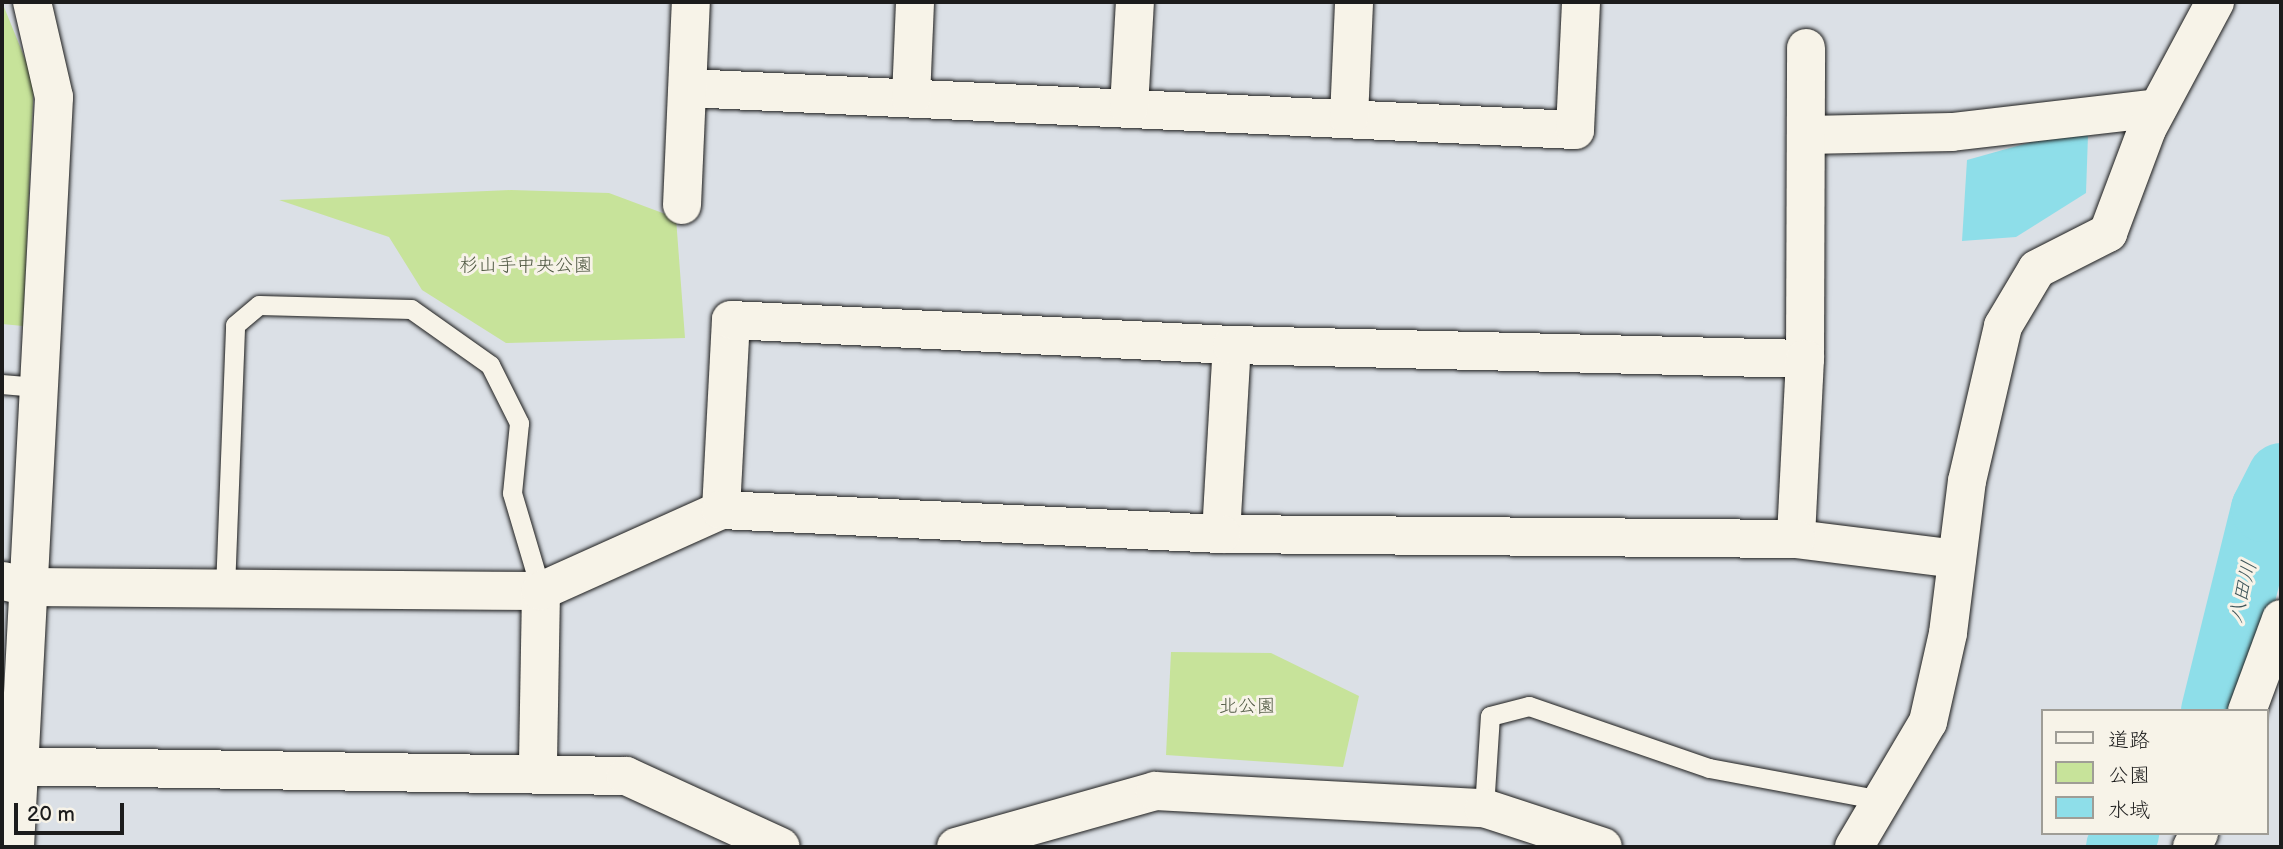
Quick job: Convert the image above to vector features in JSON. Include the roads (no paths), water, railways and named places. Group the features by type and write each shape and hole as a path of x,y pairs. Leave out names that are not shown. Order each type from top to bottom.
{"street":[{"path":"15,847 8,768 15,584 39,387 54,97 32,2"},
{"path":"682,205 691,2"},
{"path":"911,98 915,2"},
{"path":"1129,108 1135,2"},
{"path":"1349,118 1354,2"},
{"path":"688,88 1575,130 1581,2"},
{"path":"1854,847 1928,722 1958,559 1967,481 2003,326 2037,269 2108,233 2158,108 2215,2"},
{"path":"1796,539 1805,359 1806,48"},
{"path":"1806,135 1952,132 2158,108"},
{"path":"721,510 731,320 1231,345 1805,359"},
{"path":"1221,534 1231,345"},
{"path":"15,584 225,589 541,591 721,510 1221,534 1796,539 1958,559"},
{"path":"538,771 541,591"},
{"path":"2248,709 2281,619"},
{"path":"8,768 538,771 626,776 780,847"},
{"path":"956,847 1155,791 1484,808 1603,847"}],"lane":[{"path":"225,589 235,325 258,305 411,309 490,365 519,423 512,493 541,591"},
{"path":"2,384 39,387"},
{"path":"1484,808 1490,716 1529,706 1709,768 1882,800"}],"water":[{"path":"2060,134 2088,135 2086,193 2016,237 1962,241 1967,160"}],"waterway":[{"name":"八田川","path":"2214,709 2264,509 2281,476"},
{"name":"八田川","path":"2119,847 2125,835"}],"park label":[{"name":"杉山手中央公園","path":"526,266"},
{"name":"北公園","path":"1247,707"}]}
